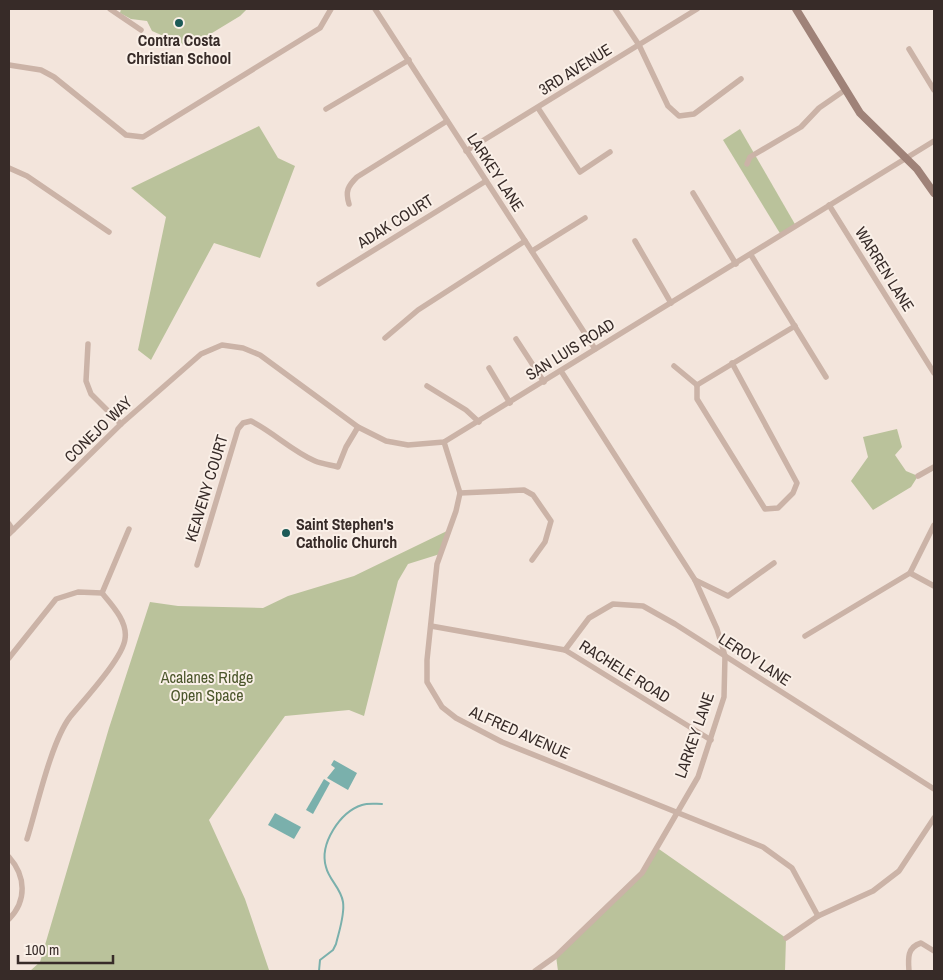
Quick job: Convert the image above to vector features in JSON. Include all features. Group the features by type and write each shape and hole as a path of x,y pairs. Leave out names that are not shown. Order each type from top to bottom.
{"street":[{"path":"110,9 141,30"},
{"path":"9,65 41,70 54,77 126,135 143,137 320,28 331,9"},
{"name":"LARKEY LANE","path":"375,9 596,349"},
{"path":"615,9 640,45 668,106 679,116 694,114 741,79"},
{"name":"3RD AVENUE","path":"466,151 697,9"},
{"path":"796,9 860,113 917,170 934,194"},
{"path":"909,49 934,90"},
{"path":"326,109 409,60"},
{"path":"746,164 750,157 801,127 819,108 845,90"},
{"path":"538,108 580,172 610,152"},
{"path":"349,204 346,194 349,185 357,176 447,121"},
{"name":"SAN LUIS ROAD","path":"212,349 222,345 243,348 260,355 358,427 386,441 426,445 444,442 934,141"},
{"path":"9,168 27,176 109,232"},
{"name":"ADAK COURT","path":"319,284 486,180"},
{"path":"693,193 736,264"},
{"name":"WARREN LANE","path":"829,205 934,373"},
{"path":"532,251 585,218"},
{"path":"385,338 418,310 525,241"},
{"path":"635,241 671,303"},
{"path":"751,255 826,377"},
{"path":"697,385 795,326"},
{"path":"516,339 544,382"},
{"path":"88,344 86,381 88,388 91,394 121,424"},
{"name":"CONEJO WAY","path":"11,532 121,424 194,360 212,349"},
{"path":"674,366 697,385 698,399 764,509 778,508 793,493 797,483 732,363"},
{"path":"489,368 510,403"},
{"name":"LARKEY LANE","path":"535,971 556,956 642,873 698,777 724,697 725,656 717,628 694,580 561,371"},
{"path":"427,386 466,410 479,422"},
{"name":"KEAVENY COURT","path":"197,565 238,429 243,423 251,421 268,429 306,457 338,467 346,447 358,427"},
{"path":"444,442 460,493 524,490 533,495 551,521 545,542 532,560"},
{"path":"918,476 934,467"},
{"name":"ALFRED AVENUE","path":"460,493 456,511 437,564 427,660 427,682 442,707 456,718 502,742 763,847 792,868 818,916"},
{"path":"9,524 11,532"},
{"path":"805,636 910,572 934,525"},
{"path":"102,593 129,529"},
{"path":"694,580 728,596 774,563"},
{"path":"910,572 934,586"},
{"path":"9,658 56,599 78,592 102,593 117,611 122,622 126,639 117,657 68,719 58,738 27,839"},
{"name":"LEROY LANE","path":"565,650 589,618 614,604 643,606 934,789"},
{"name":"RACHELE ROAD","path":"431,626 565,650 711,740"},
{"path":"786,938 818,916 873,890 899,871 934,818"},
{"path":"9,857 21,872 23,892 14,914 9,919"},
{"path":"909,971 908,959 910,950 916,945 921,943 934,951"}],"green space":[{"name":"Contra Costa Christian School","path":"121,9 247,9 240,16 189,47 152,31 147,21 131,19 120,13"},
{"path":"259,126 278,158 295,166 260,258 214,243 151,360 138,350 166,217 131,188"},
{"path":"740,129 796,226 781,235 723,140"},
{"path":"897,429 902,447 895,455 906,471 918,476 911,487 873,510 851,481 868,457 863,437"},
{"name":"Acalanes Ridge Open Space","path":"449,530 440,554 408,564 398,581 364,716 349,710 285,716 209,820 245,899 269,970 30,971 40,962 109,728 150,602 178,606 263,608 288,596 354,576"},
{"path":"656,847 786,938 785,971 558,971 556,956 642,873"}],"water":[{"path":"334,760 357,773 348,790 327,778 335,768 331,765"},
{"path":"324,779 330,783 313,814 306,810"},
{"path":"275,813 301,827 294,839 268,825"}],"waterway":[{"path":"319,971 320,960 333,950 336,944 343,912 342,897 326,867 325,858 329,839 333,830 346,814 364,804 382,804"}],"place":[{"name":"Contra Costa Christian School","path":"179,23"},
{"name":"Saint Stephen's Catholic Church","path":"286,533"}]}
